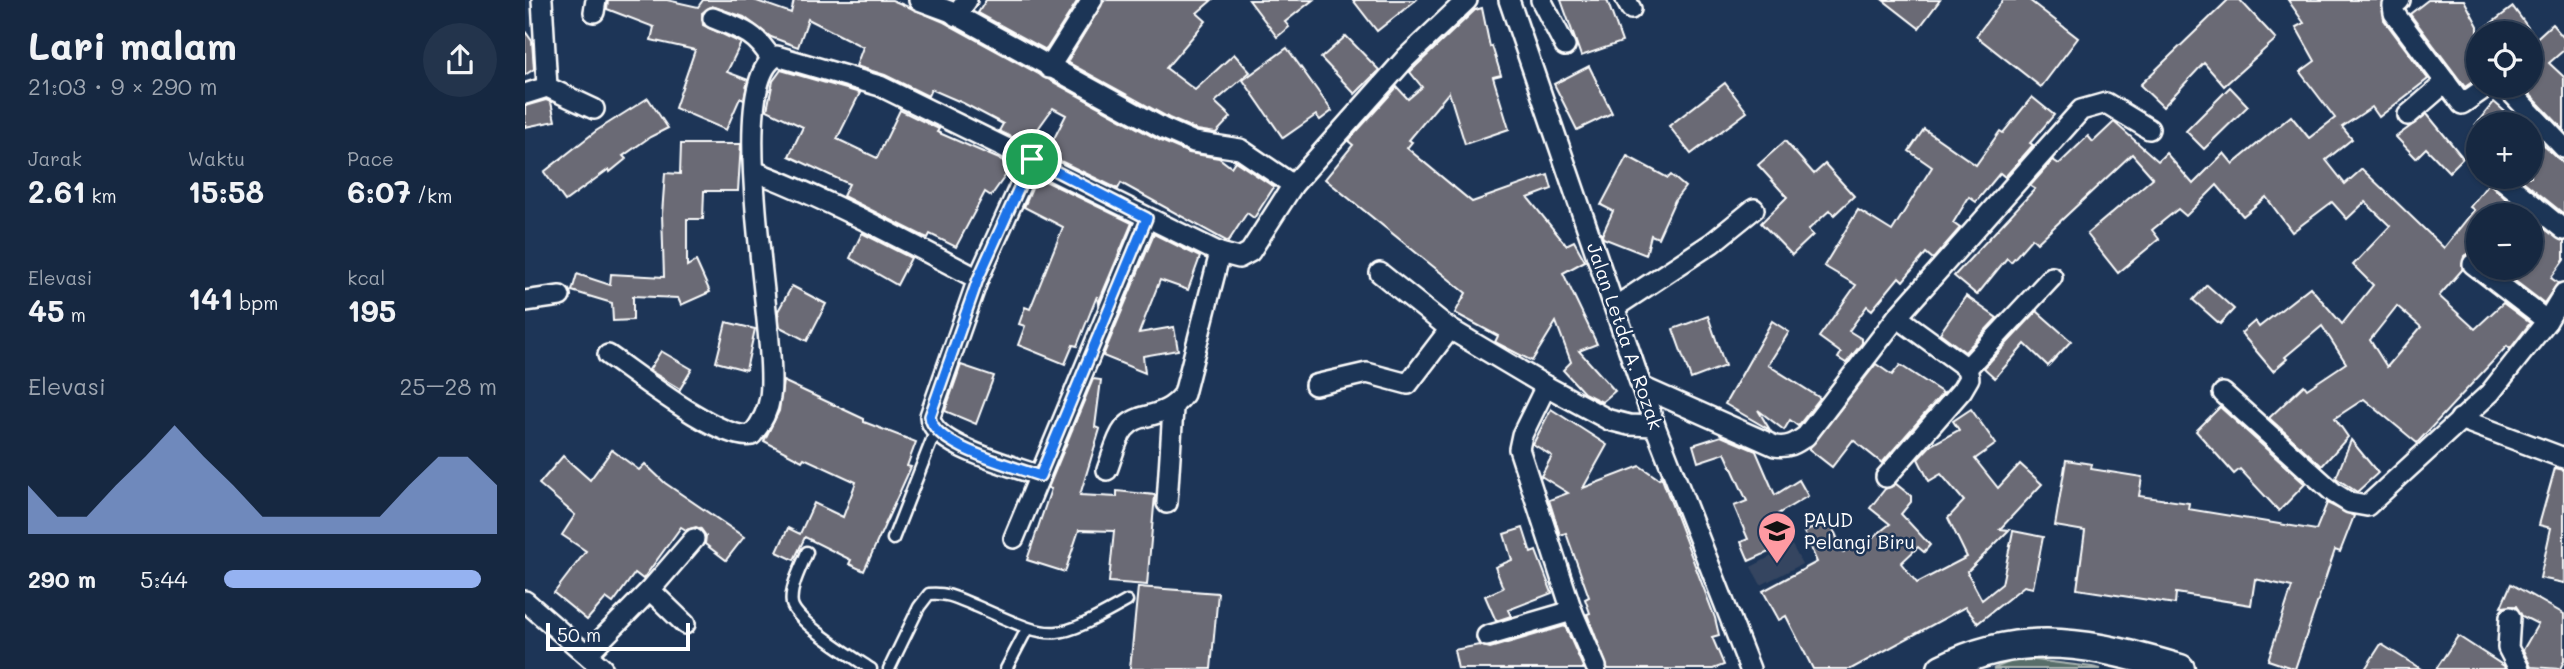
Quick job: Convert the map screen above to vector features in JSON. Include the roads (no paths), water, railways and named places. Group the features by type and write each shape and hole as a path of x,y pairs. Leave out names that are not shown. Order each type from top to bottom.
{"street":[{"path":"542,0 547,87"},
{"path":"919,0 962,8 1049,68 1194,142 1250,153 1293,185"},
{"path":"1049,68 1092,0"},
{"path":"608,355 703,420 737,435 752,435 766,413 771,345 758,237 751,124 760,74 771,59 788,57 880,86 1220,253 1239,258 1250,252 1293,185 1406,58 1467,0"},
{"path":"1511,7 1531,0"},
{"path":"1541,0 1565,46"},
{"path":"2400,0 2393,6 2394,13 2464,105 2473,98"},
{"name":"Jalan Letda A. Rozak","path":"1511,7 1655,426 1750,669"},
{"path":"713,18 750,32 762,43 771,59"},
{"path":"2408,115 2446,82"},
{"path":"525,94 547,87 594,109"},
{"path":"2516,98 2564,148"},
{"path":"1642,387 1759,440 1785,447 1806,436 1897,317 2081,110 2106,103 2149,129"},
{"path":"1032,159 978,279 930,416 935,432 949,442 1040,476"},
{"path":"754,171 802,189 873,223 978,279"},
{"path":"2514,189 2564,230"},
{"path":"1615,307 1712,243 1754,209"},
{"path":"1014,538 1147,218"},
{"path":"1167,503 1173,409 1184,394 1220,253"},
{"path":"1380,273 1450,329 1546,386 1609,420 1629,425 1655,426"},
{"path":"1886,477 1962,390 1969,378 1968,368 2052,277"},
{"path":"2494,280 2547,321"},
{"path":"2223,393 2334,493 2361,507 2367,506 2490,393 2547,321 2564,293"},
{"path":"525,301 560,296"},
{"path":"1897,317 1968,368"},
{"path":"1315,385 1367,373 1408,384 1450,329"},
{"path":"1546,386 1522,435 1519,449 1571,611 1596,667"},
{"path":"1107,470 1124,429 1137,419 1173,409"},
{"path":"2460,419 2564,458"},
{"path":"587,654 650,590 694,539"},
{"path":"650,590 685,624"},
{"path":"525,601 602,669"},
{"path":"1487,636 1571,611"},
{"path":"2510,617 2508,648 2519,669"},
{"path":"1942,669 1995,647 2018,643 2061,642 2134,655 2180,669"}],"lane":[{"path":"893,539 935,432"},
{"path":"807,552 792,593 792,606 802,618 871,669"},
{"path":"889,669 919,607 929,594 944,593 1027,629 1051,635 1075,630 1127,601"},
{"path":"1006,669 1027,629"}],"place":[{"name":"PAUD Pelangi Biru","path":"1777,565"}]}
